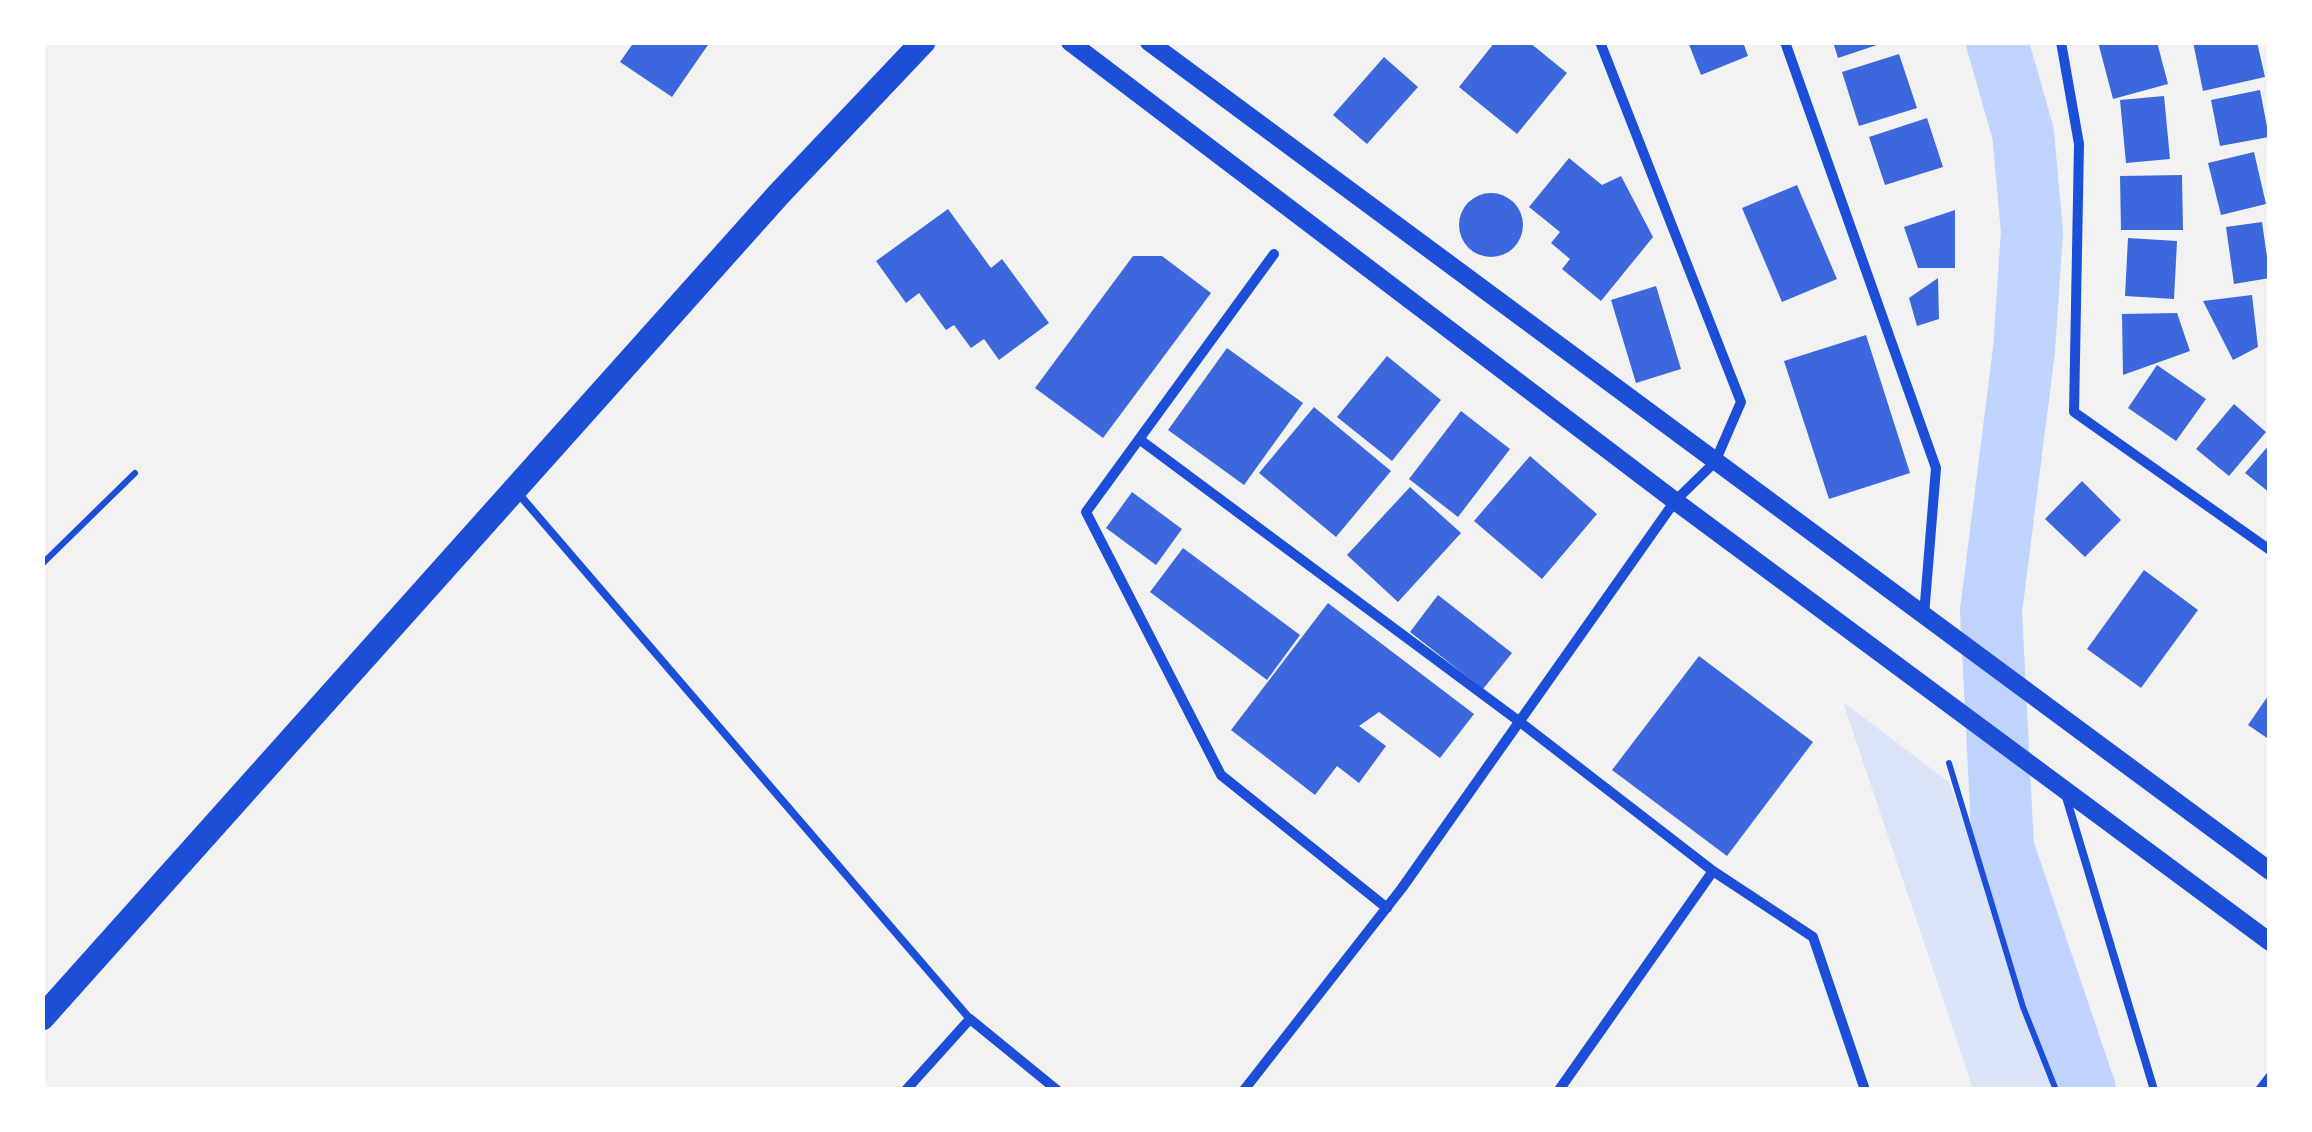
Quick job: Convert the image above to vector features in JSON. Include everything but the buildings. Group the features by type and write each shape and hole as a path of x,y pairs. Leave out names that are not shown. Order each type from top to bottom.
{"highway":[{"path":"42,1018 779,194 923,42"}],"street":[{"path":"1070,42 1676,502 2270,942"},
{"path":"1149,42 2270,871"},
{"path":"1244,1090 1387,908 1676,502 1715,462 1742,402 1600,42"},
{"path":"1786,42 1936,468 1927,618"},
{"path":"2061,42 2079,144 2074,412 2270,550"},
{"path":"1274,254 1086,512 1221,775 1387,908"},
{"path":"1140,439 1713,871 1812,937 1866,1090"},
{"path":"1559,1090 1713,871"},
{"path":"906,1090 970,1019 1057,1090"},
{"path":"2260,1090 2270,1077"}],"lane":[{"path":"514,488 970,1019"},
{"path":"2063,788 2154,1090"}],"path":[{"path":"42,564 135,474"},
{"path":"1948,764 2023,1007 2056,1090"}],"shaded area":[{"path":"1843,702 1949,782 2060,1089 1973,1089"}],"waterway":[{"path":"1997,42 2023,133 2032,232 2024,350 1991,611 2003,848 2085,1090"}]}
